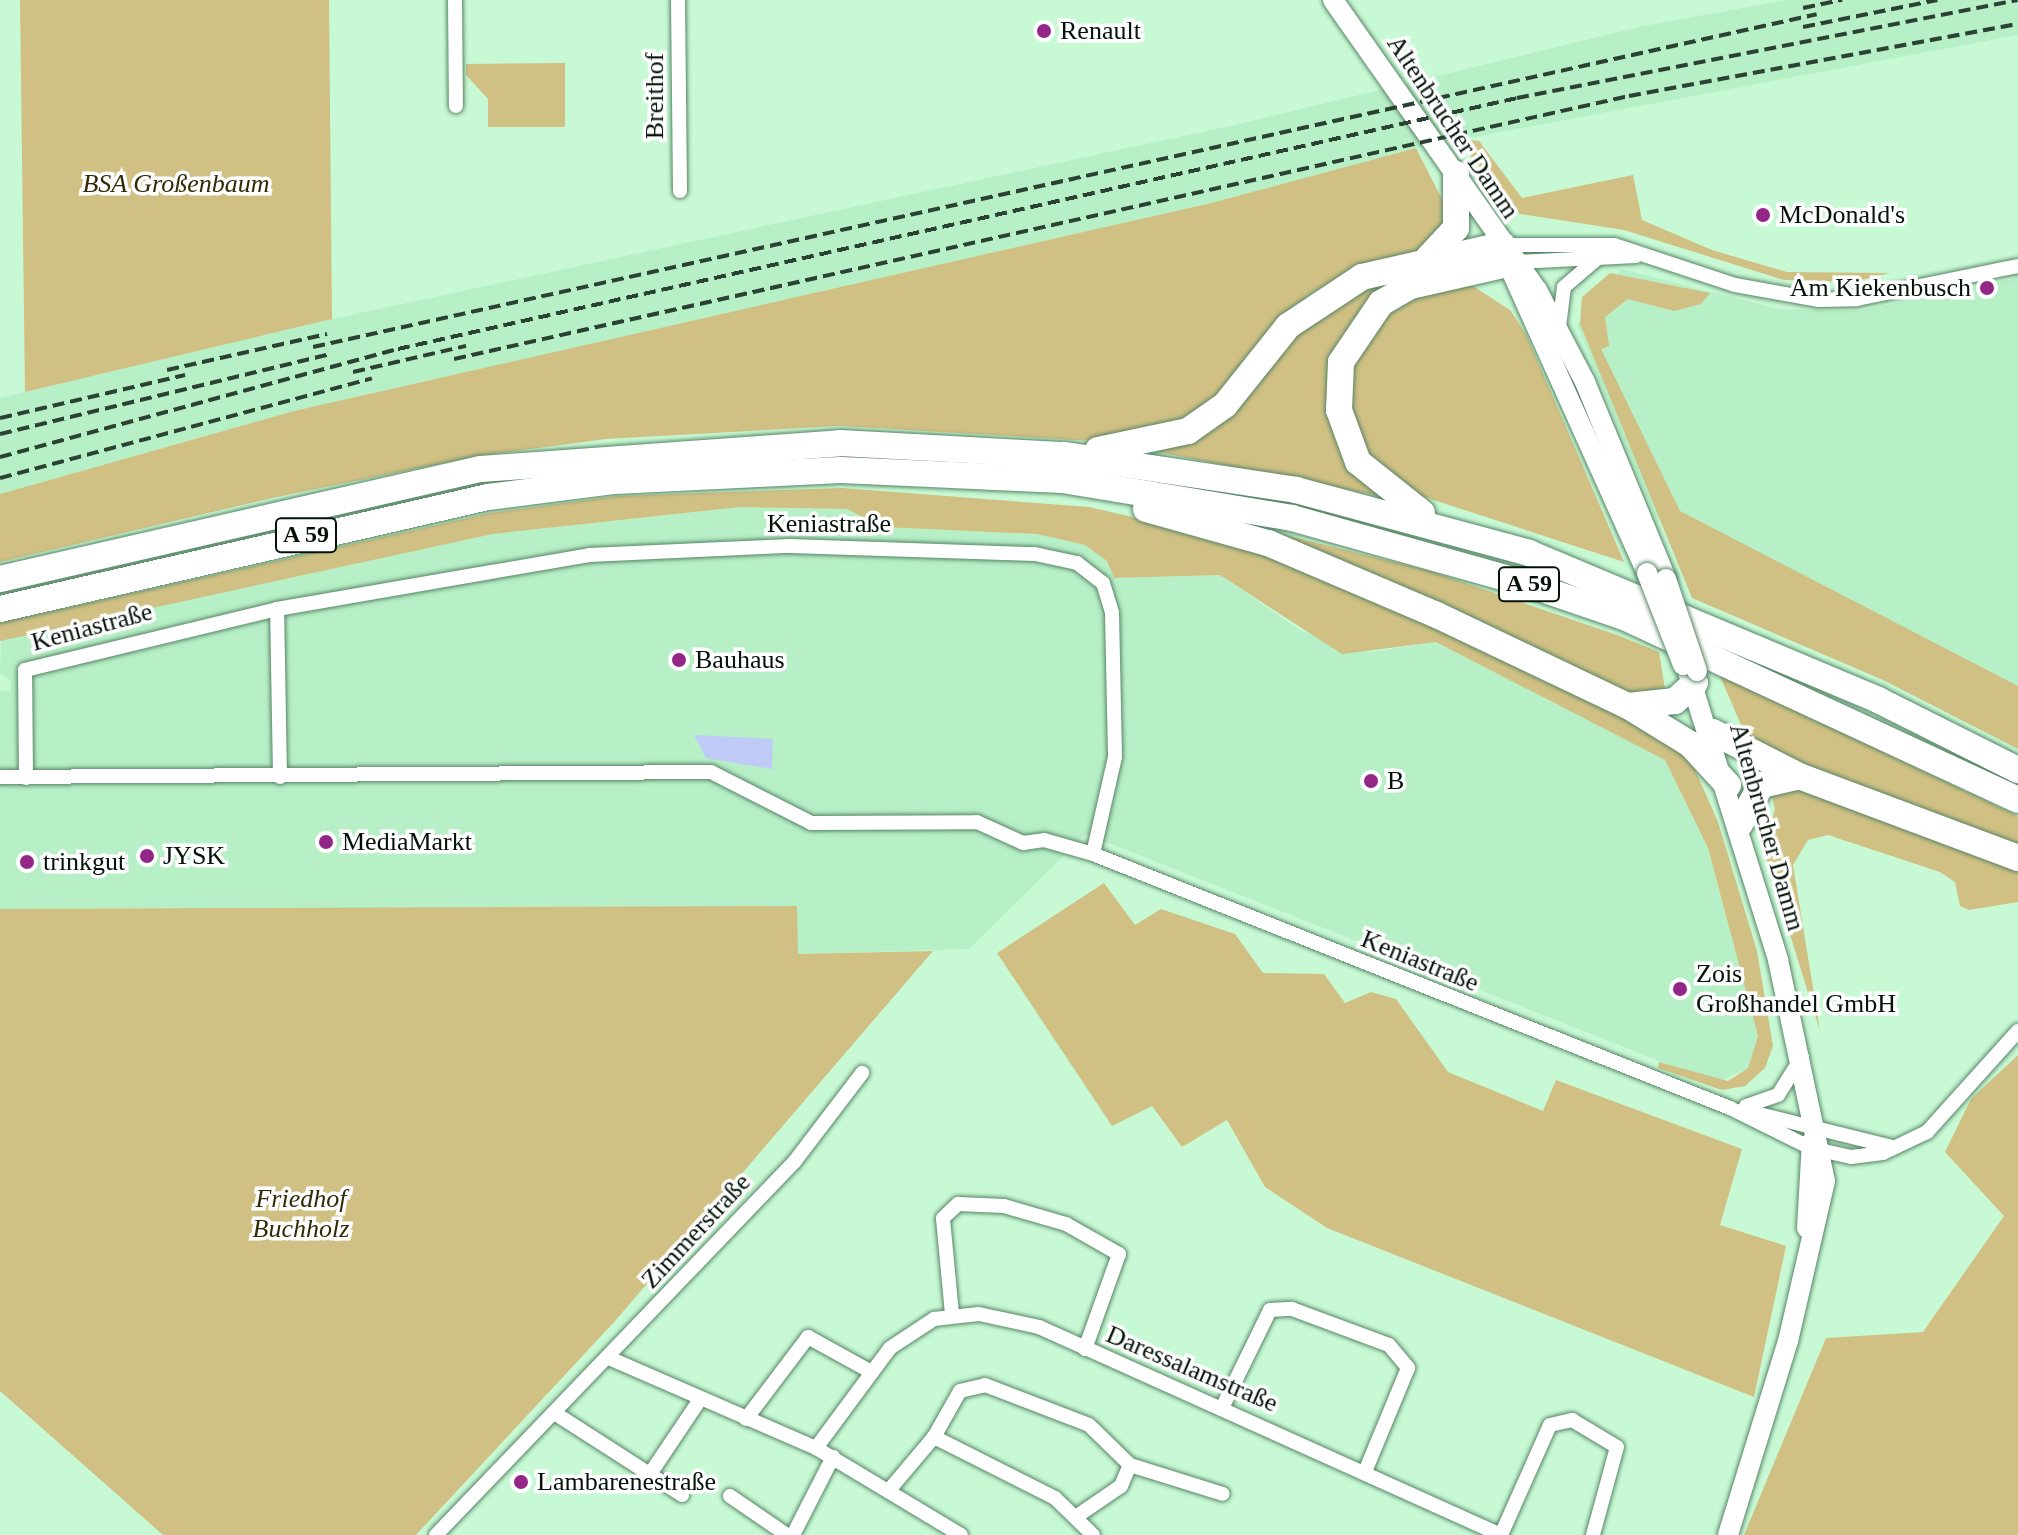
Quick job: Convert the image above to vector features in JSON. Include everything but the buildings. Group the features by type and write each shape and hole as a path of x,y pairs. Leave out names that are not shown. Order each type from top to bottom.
{"highway":[{"path":"1427,259 1456,228 1456,174"},
{"path":"1065,455 1188,431 1225,405 1315,303 1362,277 1427,259 1509,257"},
{"path":"1438,524 1358,462 1339,410 1341,362 1362,324 1391,297 1411,286 1509,257"},
{"name":"A 59","path":"0,579 481,469 840,443 1065,455 1296,490 1438,524 1621,587 2018,770"},
{"name":"A 59","path":"0,609 488,497 738,472 1006,475 1277,515 1449,558 1624,617 2018,800"},
{"path":"1006,475 1268,543 1628,706 1690,744 1728,785"},
{"path":"1628,706 1675,701 1692,673"},
{"path":"1713,732 1799,776 2018,858"},
{"path":"1740,824 1761,785 1799,776"}],"main road":[{"name":"Altenbrucher Damm","path":"1333,0 1456,174 1559,332 1656,576 1713,732 1802,1057 1824,1192 1804,1280 1728,1535"},
{"name":"Altenbrucher Damm","path":"1509,257 1656,576"}],"street":[{"path":"455,0 456,106"},
{"name":"Breithof","path":"678,0 680,191"},
{"path":"1509,257 1579,242 1645,255 1779,297 1818,300 1857,299 2018,266"},
{"path":"1509,257 1645,255"},
{"path":"1559,332 1564,287 1600,257"},
{"name":"Keniastraße","path":"26,778 25,670 277,609 589,555 805,546 976,550 1077,563 1103,583 1112,613 1115,757 1093,854"},
{"path":"277,609 280,777"},
{"name":"Keniastraße","path":"0,777 711,772 811,823 977,822 1023,843 1044,840 1093,854 1730,1108 1816,1150"},
{"path":"1816,1150 1867,1156 1901,1146 1948,1112 2018,1031"},
{"path":"1730,1108 1778,1095 1802,1057"},
{"name":"Zimmerstraße","path":"436,1535 556,1414 795,1161 862,1073"},
{"name":"Keniastraße","path":"1730,1108 1816,1128"},
{"path":"1816,1128 1901,1146"},
{"path":"816,1448 868,1370 905,1336 952,1314 943,1218 958,1204 1004,1206 1066,1224 1119,1254 1085,1349"},
{"path":"1222,1408 1270,1310 1292,1309 1389,1345 1408,1368 1365,1472"},
{"name":"Daressalamstraße","path":"952,1314 1039,1327 1501,1535"},
{"path":"746,1419 808,1337 868,1370"},
{"path":"609,1358 699,1401 816,1448 890,1489 961,1535"},
{"path":"890,1489 934,1437 960,1391 985,1385 1089,1425 1130,1465 1223,1494"},
{"path":"650,1474 699,1401"},
{"path":"556,1414 682,1495"},
{"path":"1501,1535 1550,1425 1572,1420 1617,1447 1593,1535"},
{"path":"934,1437 1093,1535"},
{"path":"793,1535 833,1457"},
{"path":"1077,1525 1121,1486 1130,1465"},
{"path":"730,1496 787,1535"}],"shaded area":[{"path":"1787,0 2018,0 2018,35 1416,148 1211,203 294,411 0,494 0,398 332,319 1235,125 1643,26"},
{"path":"1621,269 1778,309 1859,311 2018,278 2018,686 1656,518 1577,325"},
{"path":"740,507 847,509 882,527 1037,534 1085,545 1107,561 1114,578 1220,575 1301,631 1371,652 1436,642 1590,717 1665,760 1708,848 1758,1036 1748,1068 1715,1083 1086,834 969,949 797,954 796,906 0,912 0,690 10,691 11,681 0,673 1,640 493,534"}],"green space":[{"name":"BSA Großenbaum","path":"20,0 329,0 332,319 25,392"},
{"path":"565,63 565,127 488,127 488,99 466,75 466,64"},
{"path":"1456,139 1479,141 1522,198 1633,175 1642,220 1712,250 1787,272 1890,273 1854,282 1784,280 1624,230 1520,214"},
{"path":"1416,148 1450,215 1426,251 1357,267 1309,295 1220,400 1185,424 1092,441 839,426 606,439 478,456 272,498 0,562 0,494 294,411 1211,203"},
{"path":"1405,272 1352,321 1335,360 1379,496 1153,451 1319,310"},
{"path":"1610,273 1710,293 1701,304 1674,311 1628,299 1605,317 1609,346 1601,349 1680,511 2018,686 2018,749 1883,680 1692,598 1580,324 1582,297"},
{"path":"1470,284 1510,310 1526,334 1624,562 1400,489 1363,458 1345,385 1370,330 1413,296"},
{"path":"842,488 1089,507 1266,548 1621,712 1690,758 1718,822 1757,951 1773,1046 1765,1068 1745,1086 1722,1090 1658,1068 1659,1062 1728,1081 1748,1068 1758,1036 1708,848 1665,760 1436,642 1342,654 1220,575 1114,578 1107,561 1085,545 1037,534 882,527 847,509 740,507 493,534 0,641 0,623 490,513 617,496"},
{"path":"1221,519 1430,571 1617,635 1659,652 1665,689 1630,693"},
{"path":"1719,674 2018,816 2018,849 1749,743"},
{"path":"1780,783 2018,865 2018,902 1969,910 1960,906 1955,882 1940,872 1828,835 1808,840 1793,865 1820,1031 1764,851 1775,809 1770,788"},
{"path":"1104,883 1135,925 1161,909 1235,934 1263,973 1324,974 1345,1003 1371,992 1396,999 1448,1072 1543,1111 1556,1080 1742,1149 1720,1225 1786,1246 1754,1397 1327,1228 1265,1187 1227,1120 1182,1147 1152,1106 1112,1126 997,953"},
{"name":"Friedhof Buchholz","path":"797,906 798,954 933,951 615,1321 416,1535 163,1535 0,1391 0,909"},
{"path":"2018,1055 2018,1535 1744,1535 1826,1338 1923,1332 2004,1216 1945,1152 1971,1099"}],"water":[{"path":"694,735 773,739 772,769 706,758"}],"railway":[{"path":"1803,8 1842,0"},
{"path":"1803,27 1937,0"},
{"path":"0,457 398,349 1517,98 2018,0"},
{"path":"313,347 1817,14"},
{"path":"454,359 1629,96 2018,24"},
{"path":"167,370 327,334"},
{"path":"353,372 466,346"},
{"path":"0,434 331,354"},
{"path":"0,418 185,375"},
{"path":"0,478 372,378"}],"place":[{"name":"Renault","path":"1044,31"},
{"name":"McDonald's","path":"1763,215"},
{"name":"Am Kiekenbusch","path":"1987,288"},
{"name":"Bauhaus","path":"679,660"},
{"name":"B","path":"1371,781"},
{"name":"MediaMarkt","path":"326,842"},
{"name":"JYSK","path":"147,856"},
{"name":"trinkgut","path":"27,862"},
{"name":"Zois Großhandel GmbH","path":"1680,989"},
{"name":"Lambarenestraße","path":"521,1482"}]}
